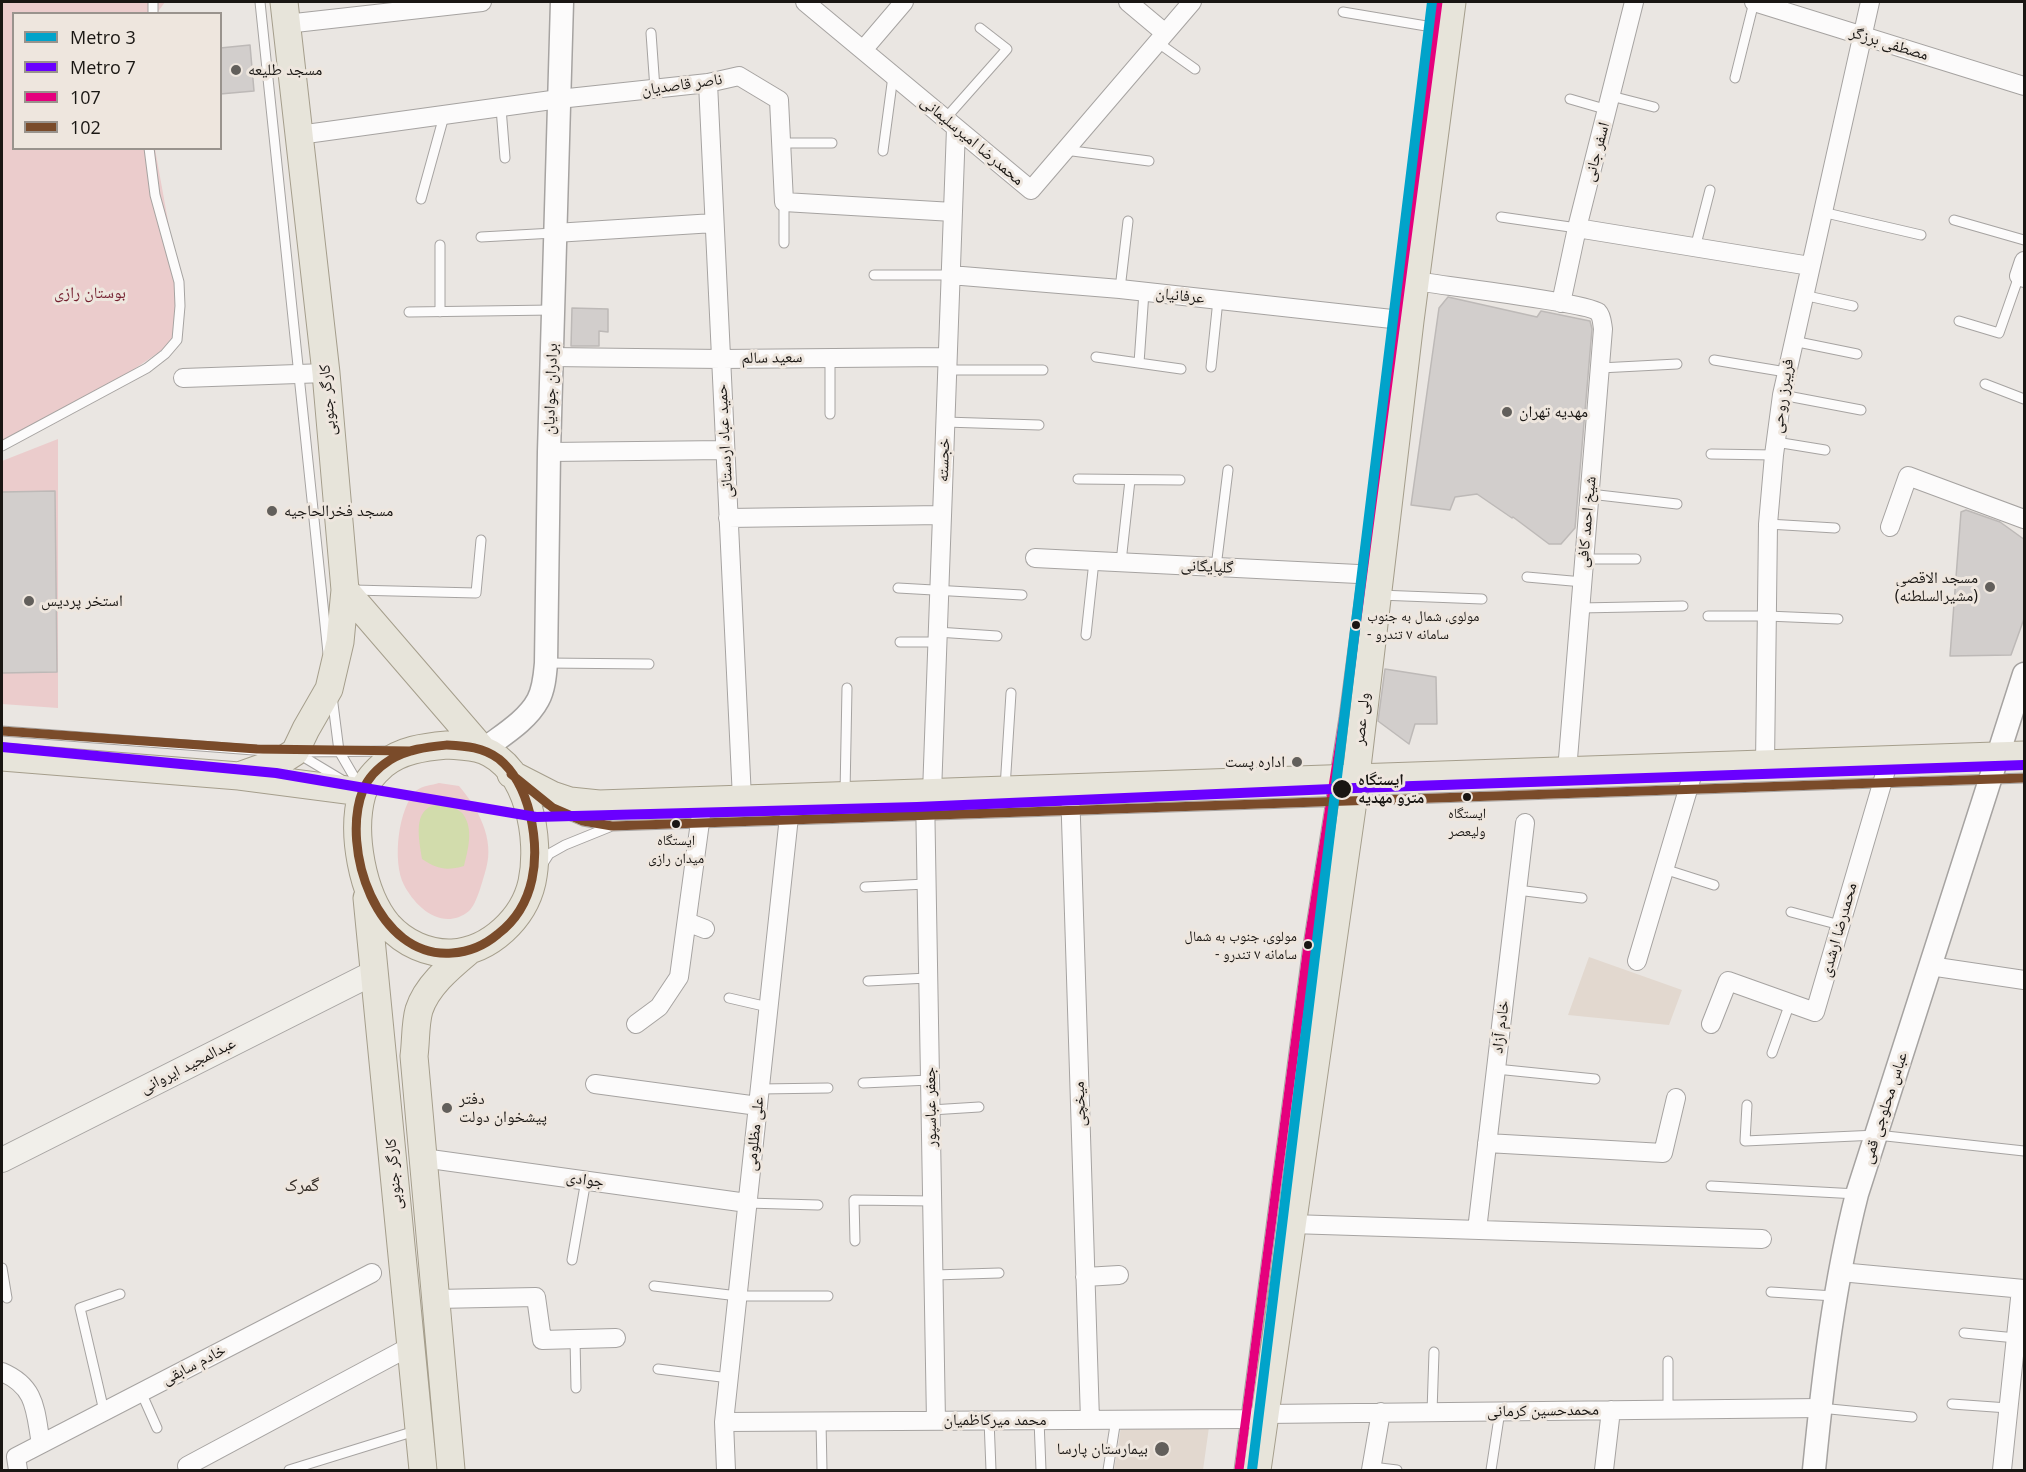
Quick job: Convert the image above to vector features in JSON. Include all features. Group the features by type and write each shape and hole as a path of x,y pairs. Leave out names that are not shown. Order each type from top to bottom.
{"main road":[{"name":"ولی عصر","path":"1257,1470 1256,1416 1291,1224 1403,320 1415,281 1441,28 1452,2"},
{"name":"کارگر جنوبی","path":"285,13 326,373 345,590 340,642 329,689 295,752"},
{"path":"345,590 483,750 497,758 511,774 526,798 534,829 532,882 524,904 499,934 484,944 470,950 440,953 414,945 387,923 365,878 358,835 358,811 362,792 372,776 396,756 447,745 483,750"},
{"path":"239,776 281,761 295,752"},
{"path":"2,757 239,776 362,792"},
{"path":"511,774 552,795 570,801 702,812 742,799 789,809 845,796 927,800 1005,790 1070,799 1343,790 1568,771 1691,778 1765,764 1886,771 2005,763"},
{"name":"کارگر جنوبی","path":"365,878 423,1470"},
{"name":"کارگر جنوبی","path":"451,1470 414,1056 419,1010 446,969 470,950"},
{"name":"عبدالمجید ایروانی","path":"2,1160 375,972"}],"street":[{"path":"285,13 482,2"},
{"name":"برادران جوادیان","path":"483,750 528,714 538,700 543,686 546,663 551,357 562,2"},
{"name":"محمدرضا امیرسلیمانی","path":"805,2 1031,190 1192,2"},
{"path":"863,50 904,2"},
{"path":"1128,2 1161,38"},
{"name":"اسفر جانی","path":"1561,303 1577,228 1634,2"},
{"name":"مصطفی برزگر","path":"1754,2 2025,86"},
{"name":"فریبرز روحی","path":"1765,764 1768,524 1782,395 1870,2"},
{"name":"ناصر قاصدیان","path":"299,135 559,99 708,83 739,76 779,100 784,202"},
{"name":"حمید عباد اردستانی","path":"708,83 742,799"},
{"name":"خجسته","path":"927,800 942,515 952,212 951,124"},
{"path":"784,202 952,212"},
{"path":"555,232 714,222"},
{"path":"1577,228 1810,266"},
{"name":"عرفانیان","path":"950,275 1120,289 1403,320"},
{"path":"1415,281 1561,303"},
{"name":"شیخ احمد کافی","path":"1561,303 1599,312 1603,329 1568,771"},
{"name":"سعید سالم","path":"551,357 596,359 830,357 947,363"},
{"path":"183,378 326,373"},
{"path":"549,452 725,450"},
{"path":"1890,527 1908,476 2025,519"},
{"path":"728,518 942,515"},
{"name":"گلپایگانی","path":"1035,558 1216,567 1372,581"},
{"name":"عباس محلوجی قمی","path":"1814,1470 1820,1408 1840,1272 1857,1194 1930,966 2005,763 2025,674"},
{"name":"محمدرضا ارشدی","path":"1711,1024 1728,981 1815,1012 1886,771"},
{"path":"1636,961 1691,778"},
{"name":"میخچی","path":"1070,799 1090,1420"},
{"name":"جعفر عباسپور","path":"927,800 926,884 936,1420"},
{"name":"علی مظلومی","path":"726,1470 724,1422 789,809"},
{"path":"636,1024 659,1007 679,977 702,812"},
{"name":"خادم آزاد","path":"1477,1230 1525,824"},
{"path":"687,922 705,929"},
{"path":"1930,966 2025,980"},
{"path":"595,1084 759,1097"},
{"path":"1487,1143 1663,1153 1676,1098"},
{"name":"جوادی","path":"423,1158 747,1203"},
{"path":"1291,1224 1762,1239"},
{"path":"1840,1272 2023,1289 2002,1470"},
{"name":"خادم سابقی","path":"17,1464 41,1444 372,1273"},
{"path":"1085,1277 1119,1275"},
{"path":"436,1299 536,1297 542,1340 616,1338"},
{"path":"187,1466 411,1346"},
{"path":"2,1372 24,1385 33,1401 41,1444"},
{"name":"محمدحسین کرمانی","path":"1256,1416 1381,1412 1820,1408"},
{"path":"1604,1470 1611,1410"},
{"path":"1372,1468 1381,1412"},
{"name":"محمد میرکاظمیان","path":"724,1422 1090,1420 1256,1416"}],"lane":[{"path":"260,2 339,751 362,792"},
{"path":"1403,320 1441,28 1438,2"},
{"path":"1735,78 1754,2"},
{"path":"1343,12 1441,28"},
{"path":"951,124 1007,49 980,28"},
{"path":"651,33 655,89"},
{"path":"1161,38 1195,69"},
{"path":"883,151 893,75"},
{"path":"1570,99 1654,107"},
{"path":"501,108 505,158"},
{"path":"421,199 444,116"},
{"path":"782,143 832,143"},
{"path":"2,446 147,368 165,354 177,340 179,282 155,195 150,150"},
{"path":"1065,150 1149,161"},
{"path":"1695,248 1710,190"},
{"path":"784,202 784,243"},
{"path":"1822,212 1921,234"},
{"path":"1501,217 1577,228"},
{"path":"1954,220 2025,240"},
{"path":"1120,289 1128,221"},
{"path":"482,237 555,232"},
{"path":"440,245 440,312"},
{"path":"1959,321 1999,333 2023,272"},
{"path":"874,275 950,275"},
{"path":"1139,363 1144,292"},
{"path":"1803,295 1853,306"},
{"path":"1211,367 1218,300"},
{"path":"409,312 553,310"},
{"path":"1793,341 1857,354"},
{"path":"830,357 831,414"},
{"path":"1096,357 1180,369"},
{"path":"1714,360 1786,372"},
{"path":"947,363 1043,370"},
{"path":"1600,368 1677,364"},
{"path":"1985,384 2025,399"},
{"path":"1782,395 1861,410"},
{"path":"945,422 1039,425"},
{"path":"1711,454 1775,448 1825,450"},
{"path":"1216,567 1228,470"},
{"path":"1078,479 1180,480"},
{"path":"1121,562 1130,480"},
{"path":"1590,494 1677,504"},
{"path":"1768,524 1835,528"},
{"path":"345,590 476,593 481,540"},
{"path":"1584,559 1636,559"},
{"path":"1086,635 1094,561"},
{"path":"1527,577 1582,582"},
{"path":"1372,581 1482,599"},
{"path":"898,588 1022,595"},
{"path":"1580,608 1683,606"},
{"path":"1708,616 1838,619"},
{"path":"900,642 937,637 997,636"},
{"path":"546,663 649,663"},
{"path":"845,796 847,688"},
{"path":"1005,790 1011,693"},
{"path":"2,731 295,752 411,751"},
{"path":"295,752 362,792"},
{"path":"2005,763 2025,777"},
{"path":"1239,1470 1256,1416 1306,957 1343,790 1886,771"},
{"path":"511,774 553,808 583,821 612,826"},
{"path":"532,882 549,854 612,826 702,812 927,800 1070,799"},
{"path":"1664,869 1714,885"},
{"path":"865,887 926,884"},
{"path":"1517,890 1582,898"},
{"path":"1791,912 1840,925"},
{"path":"868,981 928,978"},
{"path":"729,998 768,1007"},
{"path":"1772,1053 1790,1003"},
{"path":"1496,1069 1596,1079"},
{"path":"863,1083 930,1080"},
{"path":"759,1097 828,1088"},
{"path":"1748,1106 1744,1141 1877,1135 2025,1151"},
{"path":"931,1110 979,1107"},
{"path":"572,1260 586,1180"},
{"path":"1711,1186 1857,1194"},
{"path":"855,1241 854,1200 932,1201"},
{"path":"747,1203 818,1205"},
{"path":"2,1268 7,1298"},
{"path":"933,1275 999,1273"},
{"path":"654,1286 738,1296 828,1296"},
{"path":"1771,1292 1837,1297"},
{"path":"104,1412 80,1308 120,1294"},
{"path":"1964,1333 2016,1338"},
{"path":"575,1339 576,1388"},
{"path":"1432,1412 1434,1352"},
{"path":"1668,1361 1668,1410"},
{"path":"658,1369 729,1378"},
{"path":"141,1392 157,1428"},
{"path":"1952,1404 2008,1408"},
{"path":"1820,1408 1912,1417"},
{"path":"1491,1470 1500,1411"},
{"path":"1108,1470 1116,1419"},
{"path":"989,1420 991,1470"},
{"path":"1039,1420 1041,1470"},
{"path":"821,1422 822,1470"},
{"path":"289,1470 419,1430"},
{"path":"1372,1468 1397,1470"}],"shaded area":[{"path":"446,804 463,814 469,833 464,866 447,869 432,865 422,859 419,837 420,822 426,810 434,805"},
{"path":"1589,957 1682,990 1669,1025 1568,1015"},
{"name":"بیمارستان پارسا","path":"1121,1427 1209,1427 1203,1470 1114,1470"}],"green space":[{"name":"بوستان رازی","path":"2,2 165,2 158,12 12,12 12,150 155,150 179,282 177,340 93,397 2,446"},
{"path":"58,439 58,708 2,704 2,461"},
{"path":"439,783 459,786 466,795 483,824 488,846 486,869 475,903 469,911 450,919 431,915 416,902 404,885 398,863 401,821 410,798 417,790"}],"building":[{"name":"مسجد طلیعه","path":"250,45 254,91 222,94 222,48"},
{"name":"مهدیه تهران","path":"1448,297 1537,317 1541,311 1590,321 1592,329 1575,528 1561,544 1549,544 1477,494 1455,497 1450,510 1411,505 1439,308"},
{"path":"572,308 608,309 608,332 599,331 599,346 571,346"},
{"name":"استخر پردیس","path":"55,491 57,672 2,673 2,492"},
{"name":"مسجد الاقصی (مشیرالسلطنه)","path":"1966,510 2000,522 2025,540 2025,616 2011,655 1950,656 1961,512"},
{"path":"1385,669 1436,677 1437,724 1415,724 1409,744 1378,721"}],"metro line":[{"name":"3","path":"1252,1470 1432,2"},
{"name":"7","path":"2,747 276,773 536,817 917,807 1355,788 2024,765"}],"transit line":[{"name":"107","path":"1239,1470 1308,945 1344,717 1438,2"},
{"name":"102","path":"2,731 257,749 411,751"},
{"name":"102","path":"447,745 487,752 499,759 510,770 528,806 535,847 532,879 527,895 511,922 482,945 452,953 426,950 403,938 385,919 371,896 361,869 357,841 357,814 363,790 374,773 403,753 447,745"},
{"name":"102","path":"511,774 553,808 583,821 612,826 2024,778"}],"place":[{"name":"مسجد طلیعه","path":"236,70"},
{"name":"مهدیه تهران","path":"1507,412"},
{"name":"مسجد فخرالحاجیه","path":"272,511"},
{"name":"مسجد الاقصی (مشیرالسلطنه)","path":"1990,587"},
{"name":"استخر پردیس","path":"29,601"},
{"name":"مولوی، شمال به جنوب - سامانه ۷ تندرو","path":"1356,625"},
{"name":"اداره پست","path":"1297,762"},
{"name":"ایستگاه مترو مهدیه","path":"1342,789"},
{"name":"ایستگاه ولیعصر","path":"1467,797"},
{"name":"ایستگاه میدان رازی","path":"676,824"},
{"name":"مولوی، جنوب به شمال - سامانه ۷ تندرو","path":"1308,945"},
{"name":"دفتر پیشخوان دولت","path":"447,1108"},
{"name":"بیمارستان پارسا","path":"1162,1449"}],"district":[{"name":"گمرک","path":"302,1186"}]}
